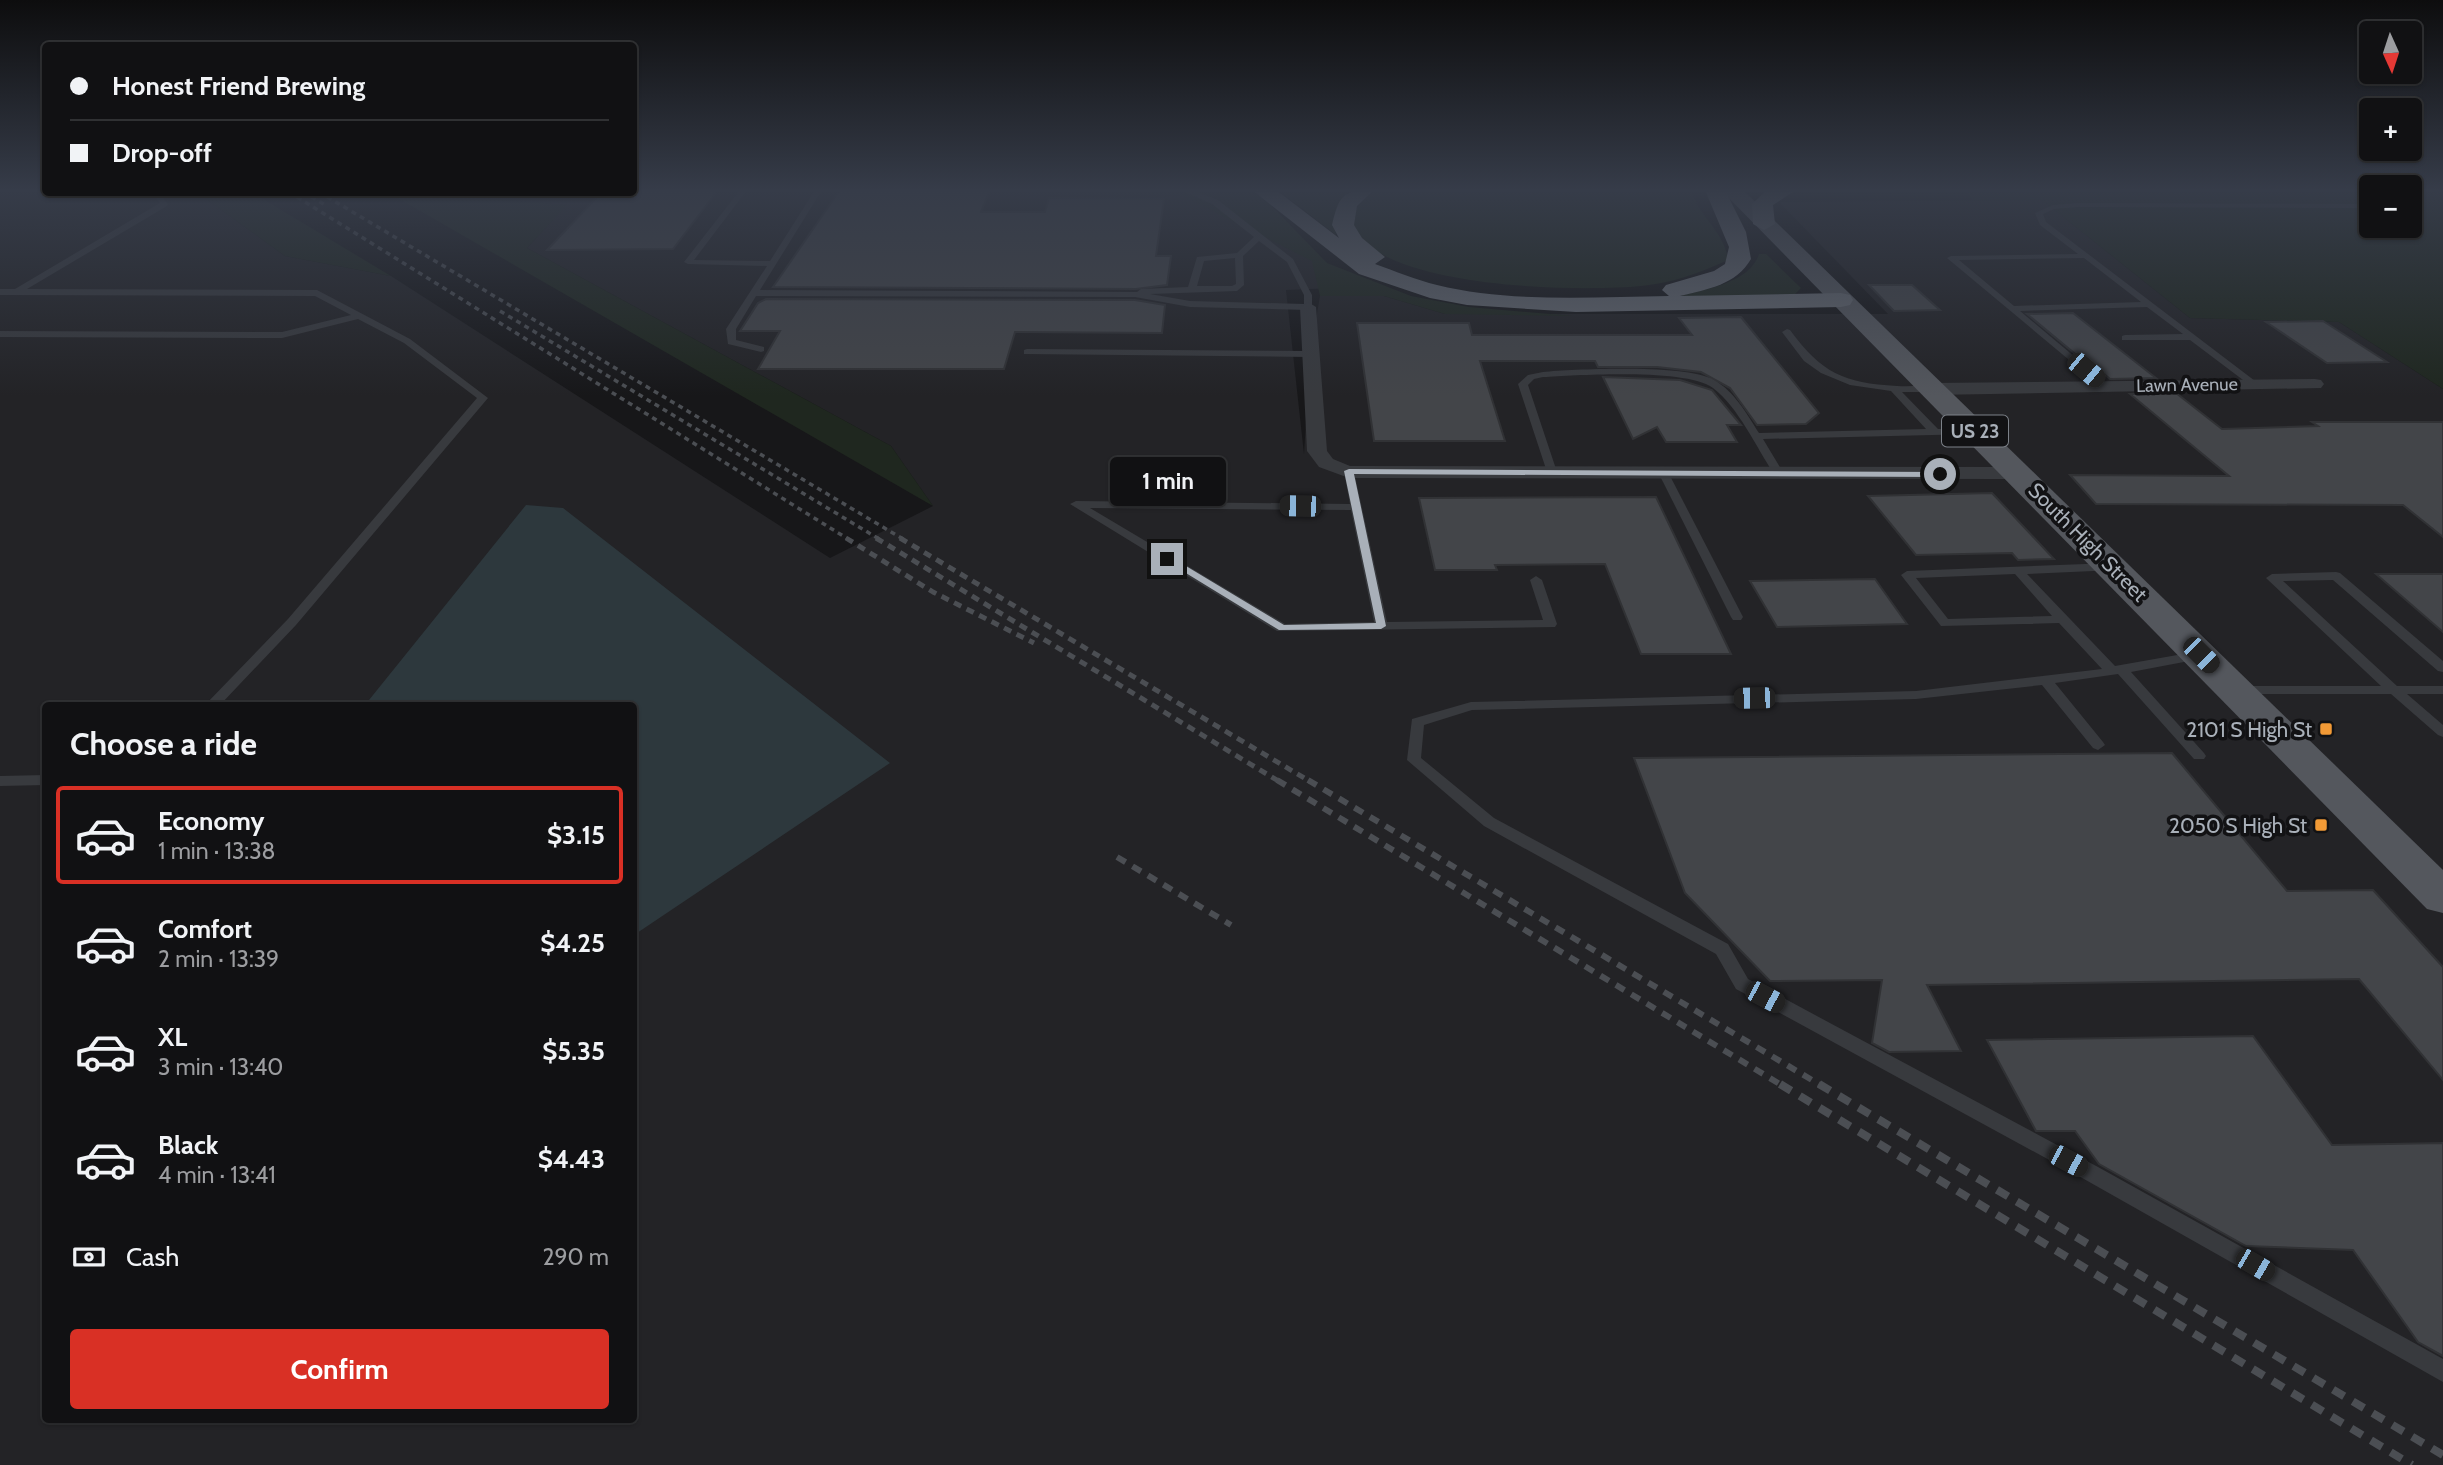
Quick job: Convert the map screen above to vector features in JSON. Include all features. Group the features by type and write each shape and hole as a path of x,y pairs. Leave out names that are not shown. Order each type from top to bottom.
{"highway":[{"path":"1353,258 1367,269 1430,291 1467,298 1576,305 1841,300"},
{"path":"1379,258 1387,263 1462,284 1594,295 1671,291 1719,278 1734,269 1741,258"}],"main road":[{"name":"South High Street","path":"1799,258 1976,431 2443,897"}],"street":[{"path":"1308,307 1317,451 1321,460 1332,467 1349,471 2018,473"},
{"name":"Lawn Avenue","path":"1932,389 2315,384"}],"lane":[{"path":"17,292 73,258"},
{"path":"691,258 688,262 774,264"},
{"path":"761,349 731,342 731,329 777,258"},
{"path":"1192,289 1200,259 1206,258"},
{"path":"1135,294 1151,289 1234,289 1240,285 1239,258"},
{"path":"755,292 1135,294 1190,304 1308,307 1308,295 1286,258"},
{"path":"1954,258 2104,386"},
{"path":"2089,258 2254,384"},
{"path":"0,292 317,293 407,341 483,398 292,622 215,702"},
{"path":"2012,309 2150,304"},
{"path":"0,334 282,335 358,316"},
{"path":"1787,332 1812,362 1848,381 1895,390 1932,389"},
{"path":"2124,338 2192,337"},
{"path":"1027,352 1310,354"},
{"path":"1552,472 1523,384 1532,377 1570,373 1678,374 1708,380 1725,396 1779,474"},
{"path":"1895,390 1935,432"},
{"path":"1755,436 1976,431"},
{"path":"1349,471 1381,626"},
{"path":"1663,472 1737,617"},
{"path":"1356,507 1076,504 1282,628 1551,624 1536,580"},
{"path":"2062,619 1945,624 1907,575 2113,567"},
{"path":"2018,571 2062,619 2116,670 2199,756"},
{"path":"2443,668 2336,576 2272,578 2351,649 2391,690 2443,732"},
{"path":"2201,655 2045,680 1916,695 1471,706 1417,722 1414,760 1489,822 1722,949 1742,984 2091,1173 2443,1371"},
{"path":"2045,680 2098,745"},
{"path":"2236,690 2443,690"},
{"path":"0,781 42,780"}],"shaded area":[{"path":"0,258 298,258 391,276 830,558 933,506 891,446 546,258 1322,258 1327,263 1334,288 1286,290 1304,454 1310,354 1320,296 1384,296 1445,314 1888,314 1834,258 2115,258 2190,318 2339,322 2443,389 2443,1465 0,1465"},
{"path":"298,258 362,258 391,276"},
{"path":"503,258 546,258 891,446 933,506"},
{"path":"1307,258 1323,258 1327,263 1411,296 1469,307 1574,316 1445,314 1384,296 1320,296 1312,261"},
{"path":"1392,258 1728,260 1675,280 1653,285 1613,288 1533,287 1488,282 1406,265"},
{"path":"1757,258 1770,258 1801,288 1792,297 1685,298 1682,295 1727,283 1738,278"},
{"path":"2115,258 2443,258 2443,389 2339,322 2190,318"},
{"path":"526,505 563,508 890,763 637,933 637,702 367,702"}],"building":[{"path":"793,258 1171,258 1167,285 1136,289 773,287"},
{"path":"1869,285 1912,285 1940,310 1894,311"},
{"path":"766,299 1135,300 1165,305 1162,333 1015,332 1004,369 758,369 780,331 740,331 758,303"},
{"path":"2073,313 2156,378 2110,379 2027,314"},
{"path":"1741,317 1819,413 1806,424 1757,425 1730,388 1701,372 1657,367 1598,367 1595,361 1480,361 1505,441 1374,441 1357,323 1469,323 1472,335 1692,335 1679,318"},
{"path":"2323,321 2387,362 2327,363 2266,322"},
{"path":"1603,377 1680,380 1712,390 1741,425 1727,425 1737,442 1666,442 1657,427 1633,439"},
{"path":"2176,393 2222,429 2318,426 2312,422 2443,422 2443,537 2403,505 2096,504 2070,475 2229,476 2130,394"},
{"path":"1992,493 2054,559 2018,560 2012,553 1916,555 1868,496"},
{"path":"1656,497 1731,654 1641,654 1605,564 1495,565 1497,570 1435,570 1419,498"},
{"path":"2376,574 2443,574 2443,632"},
{"path":"1875,579 1907,624 1777,627 1750,581"},
{"path":"2172,753 2287,891 2373,890 2443,967 2443,1080 2359,979 1927,985 1961,1051 1889,1052 1872,1043 1882,980 1770,981 1685,893 1634,758"},
{"path":"2253,1036 2332,1145 2443,1143 2443,1356 2418,1342 2353,1250 2246,1246 2099,1164 2075,1131 2036,1131 1987,1040"}],"railway":[{"path":"396,258 848,539"},
{"path":"431,258 903,539"},
{"path":"500,311 879,539"},
{"path":"846,538 933,592 1034,643"},
{"path":"876,538 1280,782"},
{"path":"900,538 1311,782"},
{"path":"1277,780 1783,1086"},
{"path":"1308,780 1822,1086"},
{"path":"1117,857 1231,925"},
{"path":"1780,1084 2412,1465"},
{"path":"1819,1084 2443,1455"}],"place":[{"name":"2101 S High St","path":"2326,729"},
{"name":"2050 S High St","path":"2321,825"}],"route":[{"path":"1167,559 1282,628 1381,626 1349,471 1940,474"}]}
